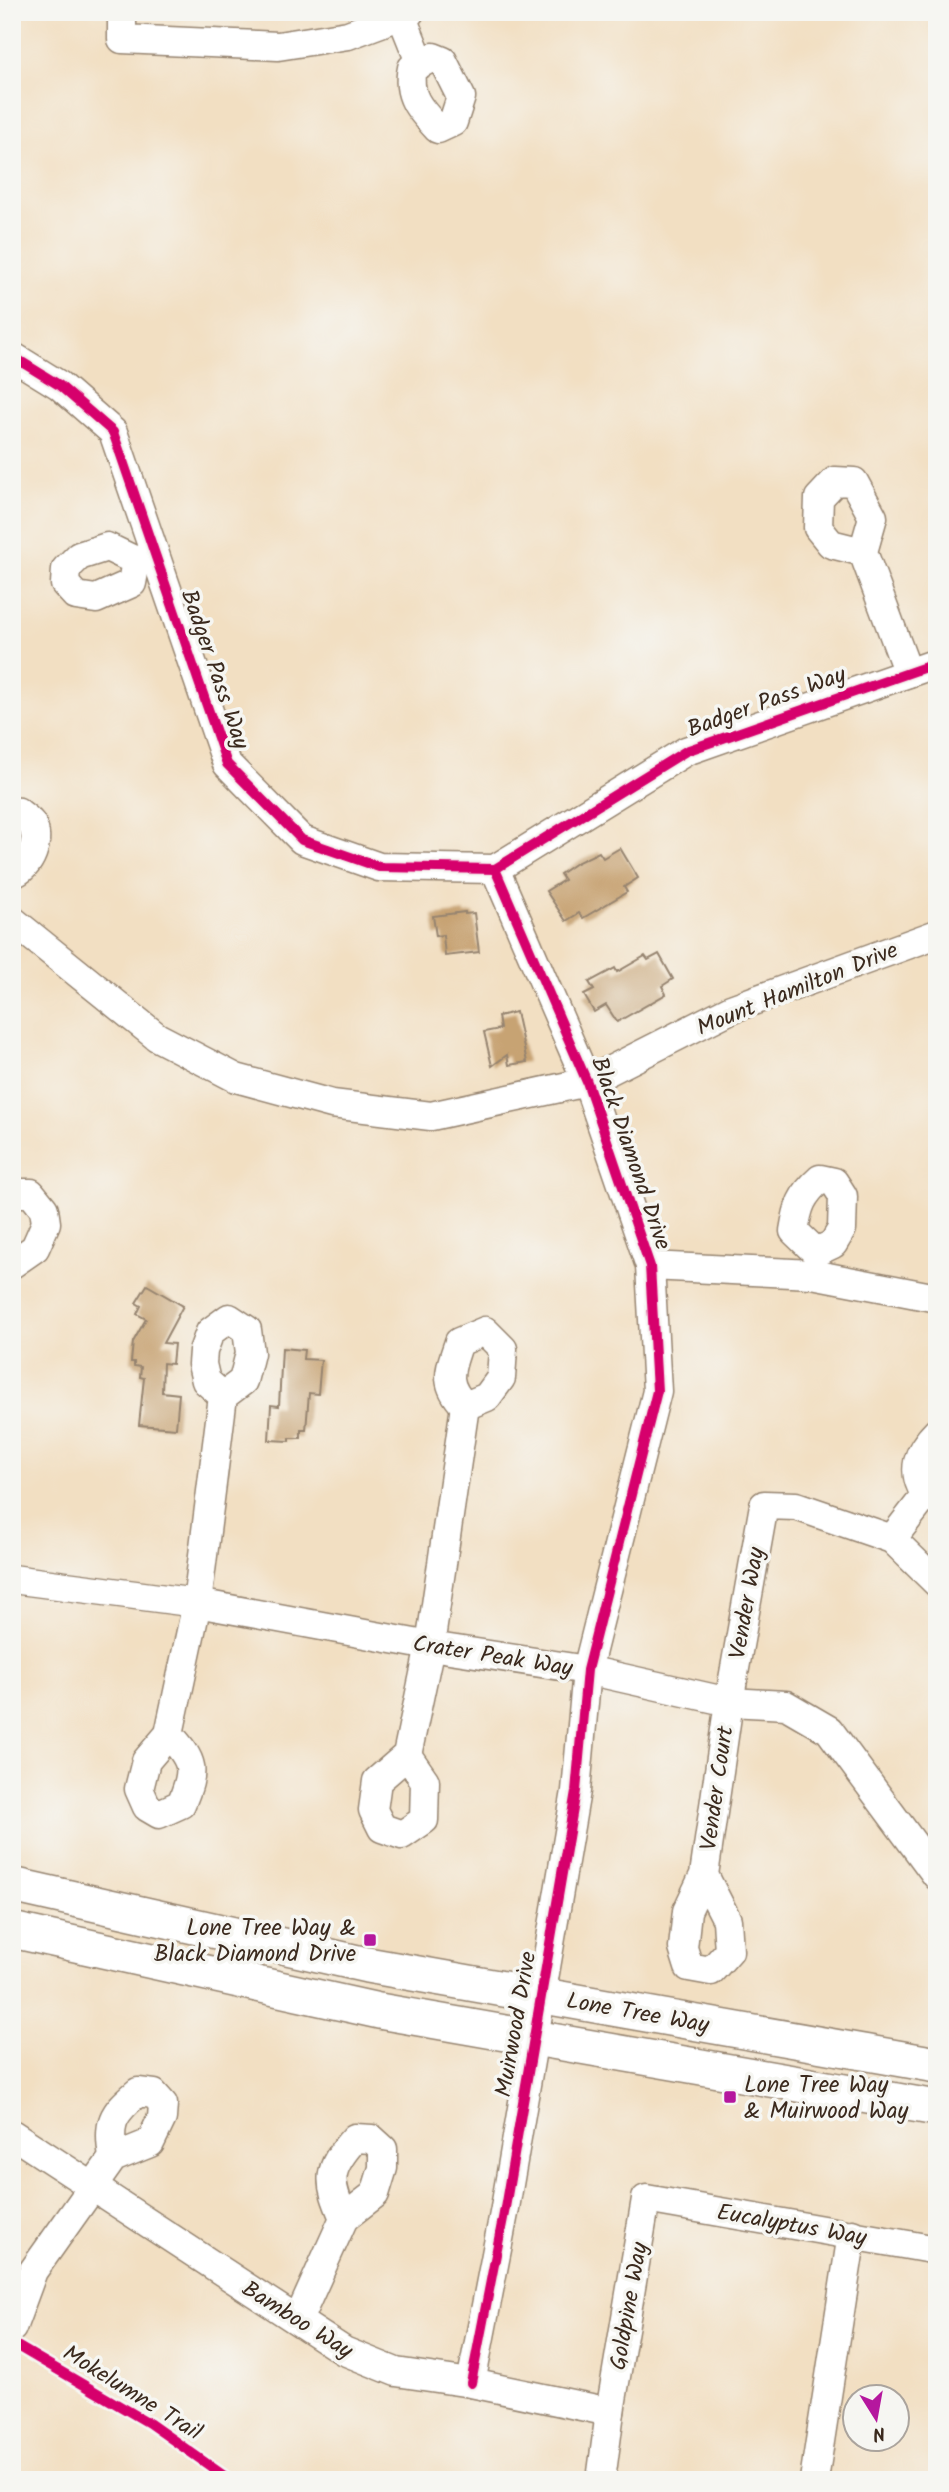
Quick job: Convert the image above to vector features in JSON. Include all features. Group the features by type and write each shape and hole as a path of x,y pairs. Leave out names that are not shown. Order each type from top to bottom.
{"main road":[{"name":"Lone Tree Way","path":"12,1885 367,1965 937,2065"},
{"name":"Lone Tree Way","path":"12,1930 379,2011 937,2108"}],"street":[{"path":"122,26 278,46 348,35 404,14 420,62"},
{"name":"Badger Pass Way","path":"12,356 59,385 113,432 145,557 227,764 302,840 379,867 495,869 686,751 937,663"},
{"path":"863,552 908,673"},
{"path":"12,814 18,812 31,822 37,839 19,872 12,874"},
{"name":"Black Diamond Drive","path":"495,869 587,1082 650,1266 657,1391 587,1670"},
{"name":"Mount Hamilton Drive","path":"12,920 157,1037 236,1078 332,1104 431,1116 587,1082 731,1009 937,934"},
{"path":"12,1193 31,1193 44,1209 46,1223 35,1248 12,1264"},
{"path":"650,1266 814,1263 937,1298"},
{"path":"169,1734 197,1603 223,1396"},
{"path":"407,1755 430,1646 465,1406"},
{"path":"937,1432 924,1447 916,1466 918,1483 932,1495 891,1539 937,1583"},
{"name":"Vender Way","path":"729,1702 764,1505 796,1506 891,1539"},
{"name":"Crater Peak Way","path":"12,1579 197,1603 430,1646 587,1670 729,1702 786,1705 829,1730 937,1876"},
{"name":"Muirwood Drive","path":"471,2383 505,2208 576,1791 587,1670"},
{"name":"Vender Court","path":"704,1875 729,1702"},
{"name":"Bamboo Way","path":"12,2134 344,2351 396,2372 471,2383 610,2412"},
{"path":"12,2328 33,2271 113,2158"},
{"name":"Eucalyptus Way","path":"646,2199 937,2250"},
{"name":"Goldpine Way","path":"601,2480 646,2199"},
{"path":"298,2320 344,2218"},
{"path":"814,2480 852,2234"}],"building":[{"path":"620,848 638,878 624,887 627,892 583,918 579,913 566,921 546,891 564,880 560,874 576,863 599,852 603,858"},
{"path":"474,913 479,952 445,956 443,935 436,936 433,916"},
{"path":"659,954 673,979 662,986 666,994 617,1022 606,1005 594,1012 584,995 594,990 589,982 615,968 617,972 645,956 648,960"},
{"path":"516,1012 527,1062 509,1065 507,1055 492,1066 484,1032 500,1029 498,1016"},
{"path":"147,1285 183,1306 163,1343 174,1344 172,1364 163,1363 162,1392 179,1394 176,1428 139,1425 144,1378 140,1377 141,1367 134,1366 134,1362 131,1362 133,1342 146,1319 137,1314 141,1306 136,1303"},
{"path":"282,1348 304,1350 303,1359 321,1360 318,1394 309,1393 306,1430 301,1430 301,1438 290,1438 290,1441 269,1440 271,1405 279,1406"}],"cycle path":[{"path":"12,356 59,385 113,432 227,764 302,840 379,867 495,869 686,751 937,663"},
{"path":"471,2383 505,2208 576,1791 587,1670 657,1391 650,1266 587,1082 495,869"},
{"name":"Mokelumne Trail","path":"12,2343 149,2423 230,2480"}],"place":[{"name":"Lone Tree Way & Black Diamond Drive","path":"370,1940"},
{"name":"Lone Tree Way & Muirwood Way","path":"730,2097"}]}
